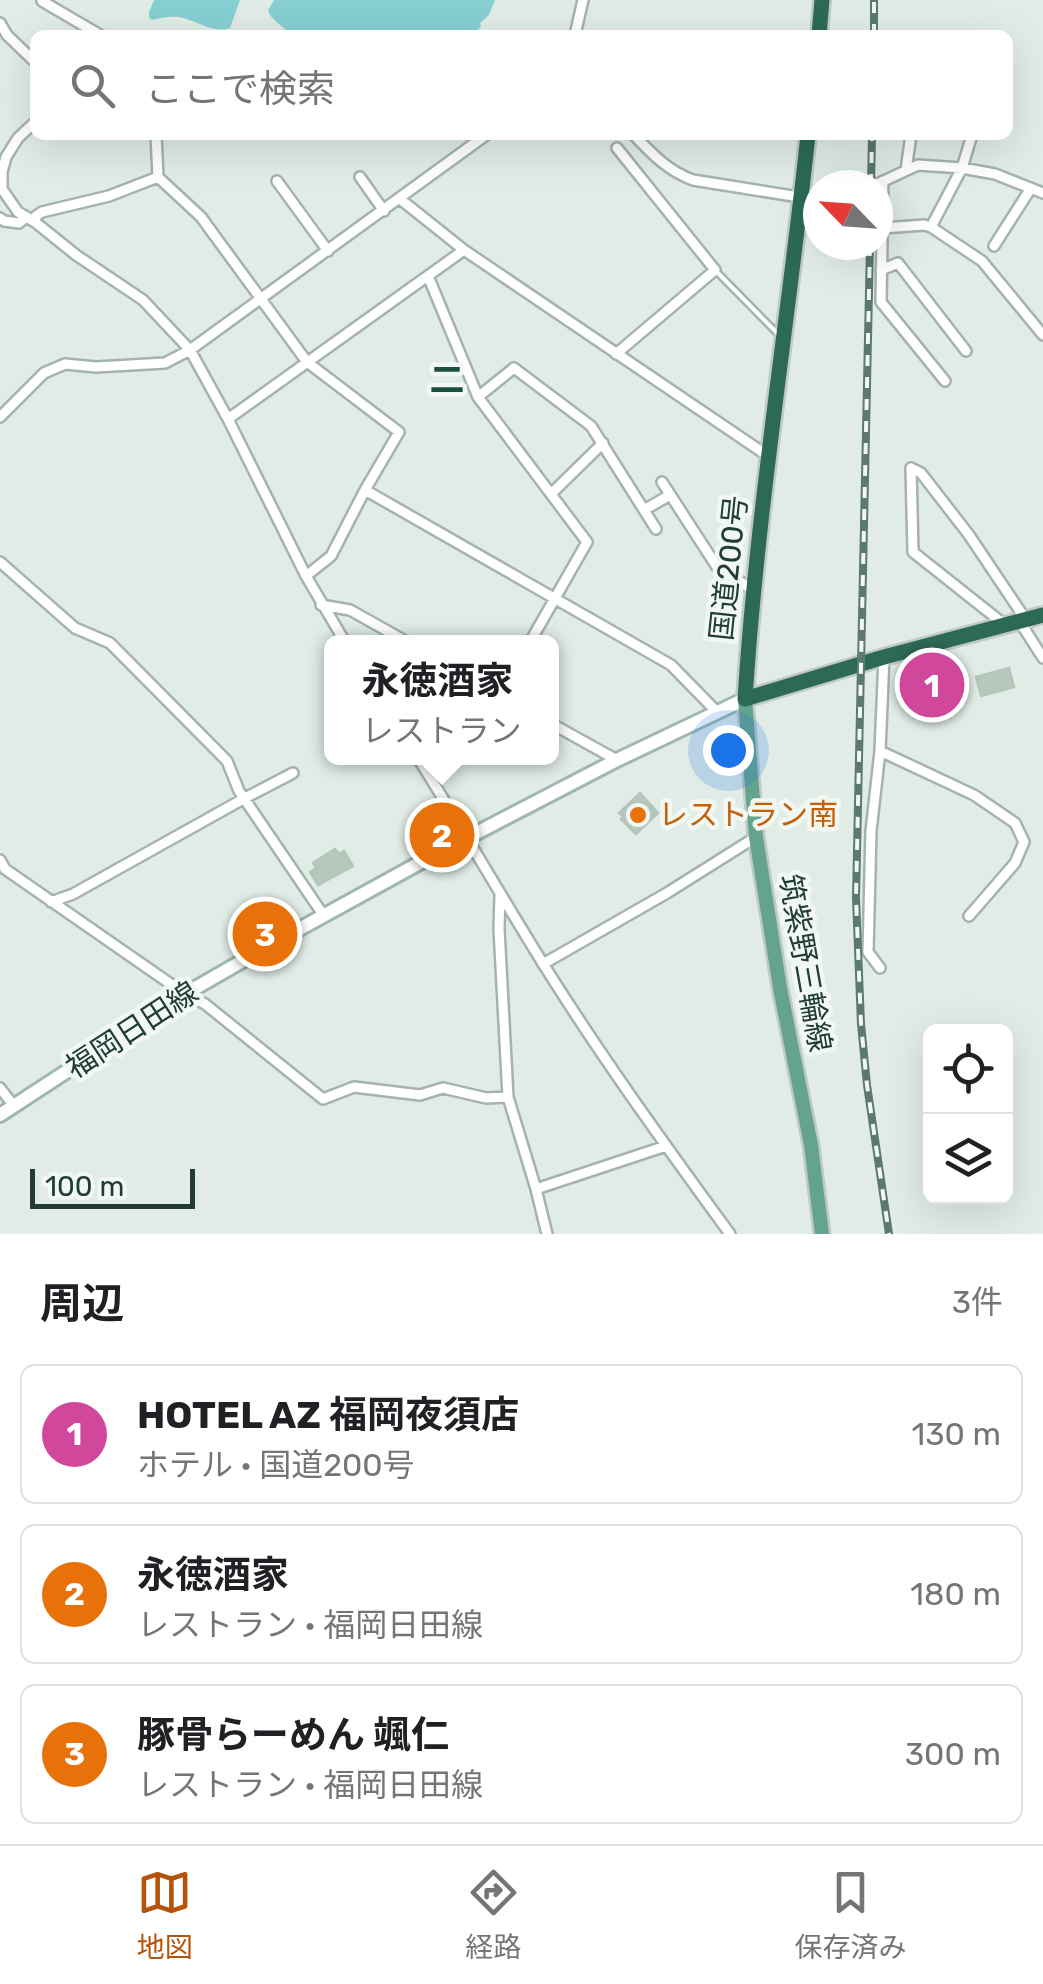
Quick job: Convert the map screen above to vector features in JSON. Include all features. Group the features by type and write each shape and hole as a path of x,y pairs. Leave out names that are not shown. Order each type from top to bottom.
{"highway":[{"path":"819,30 822,0"},
{"name":"国道200号","path":"808,140 809,170"},
{"name":"国道200号","path":"744,699 782,339 803,230"},
{"path":"744,699 1043,615"}],"main road":[{"name":"福岡日田線","path":"0,1116 185,994 324,916 617,760 744,699"},
{"name":"筑紫野三輪線","path":"744,699 756,837 822,1234"}],"street":[{"path":"576,30 583,0"},
{"path":"42,1 91,30"},
{"path":"0,23 30,57"},
{"path":"30,127 11,146 2,172 2,188 18,212 143,300 190,350 306,576 341,635"},
{"path":"156,140 158,176 201,217 307,362 399,432 331,556 306,576"},
{"path":"0,417 44,373 65,364 96,367 165,363 190,350 479,140"},
{"path":"639,140 676,174 803,198"},
{"path":"906,170 910,140"},
{"path":"931,227 962,168 970,140"},
{"path":"616,354 714,270 617,148"},
{"path":"893,176 918,165 962,168 994,174 1043,193"},
{"path":"0,218 30,220 42,212 109,196 158,176"},
{"path":"360,177 384,211"},
{"path":"277,181 328,251"},
{"path":"994,246 1031,188"},
{"path":"400,199 464,250 768,456"},
{"path":"893,227 931,227 982,262 1043,335"},
{"path":"228,420 464,250"},
{"path":"881,260 881,302 944,381"},
{"path":"881,270 898,263 966,351"},
{"path":"428,276 478,397 587,542 534,635"},
{"path":"478,397 514,368 592,426 656,529"},
{"path":"552,494 603,444"},
{"path":"1017,622 913,552 911,468 921,472 970,534 1017,622 1043,658"},
{"path":"662,482 717,568 753,590"},
{"path":"365,490 671,665 718,712"},
{"path":"644,510 670,495"},
{"path":"0,562 75,628 110,643 227,761 244,798 324,916"},
{"path":"322,605 350,610 395,635"},
{"path":"880,968 868,952 871,831 884,657"},
{"path":"559,728 617,760"},
{"path":"880,750 974,795 1015,823 1024,842 1015,863 969,916"},
{"path":"422,765 543,964 730,1234"},
{"path":"51,902 74,894 293,774"},
{"path":"543,964 756,837"},
{"path":"0,860 5,869 51,902 205,1004 322,1099 354,1087 420,1095 442,1088 486,1098 508,1098"},
{"path":"500,892 508,1098 547,1234"},
{"path":"0,1088 14,1106"},
{"path":"536,1189 666,1146"}],"lane":[{"path":"714,270 782,339"}],"water":[{"path":"154,0 240,0 230,28 224,29 179,17 152,20 149,12"},
{"path":"274,0 495,0 477,30 285,30 268,10"}],"building":[{"path":"937,666 946,699 928,704 918,671"},
{"path":"1009,668 1014,687 981,696 976,677"},
{"name":"レストラン南","path":"640,793 658,813 636,834 619,813"},
{"path":"335,849 339,854 344,851 353,866 318,885 310,872 316,868 313,863"}],"railway":[{"path":"874,0 874,30"},
{"path":"871,170 872,140"},
{"path":"870,260 856,898 861,1024 889,1234"}],"place":[{"name":"HOTEL AZ 福岡夜須店","path":"932,685"},
{"name":"レストラン南","path":"638,815"},
{"name":"永徳酒家","path":"442,835"},
{"name":"豚骨らーめん 颯仁","path":"265,934"}],"district":[{"name":"二","path":"447,380"}]}
